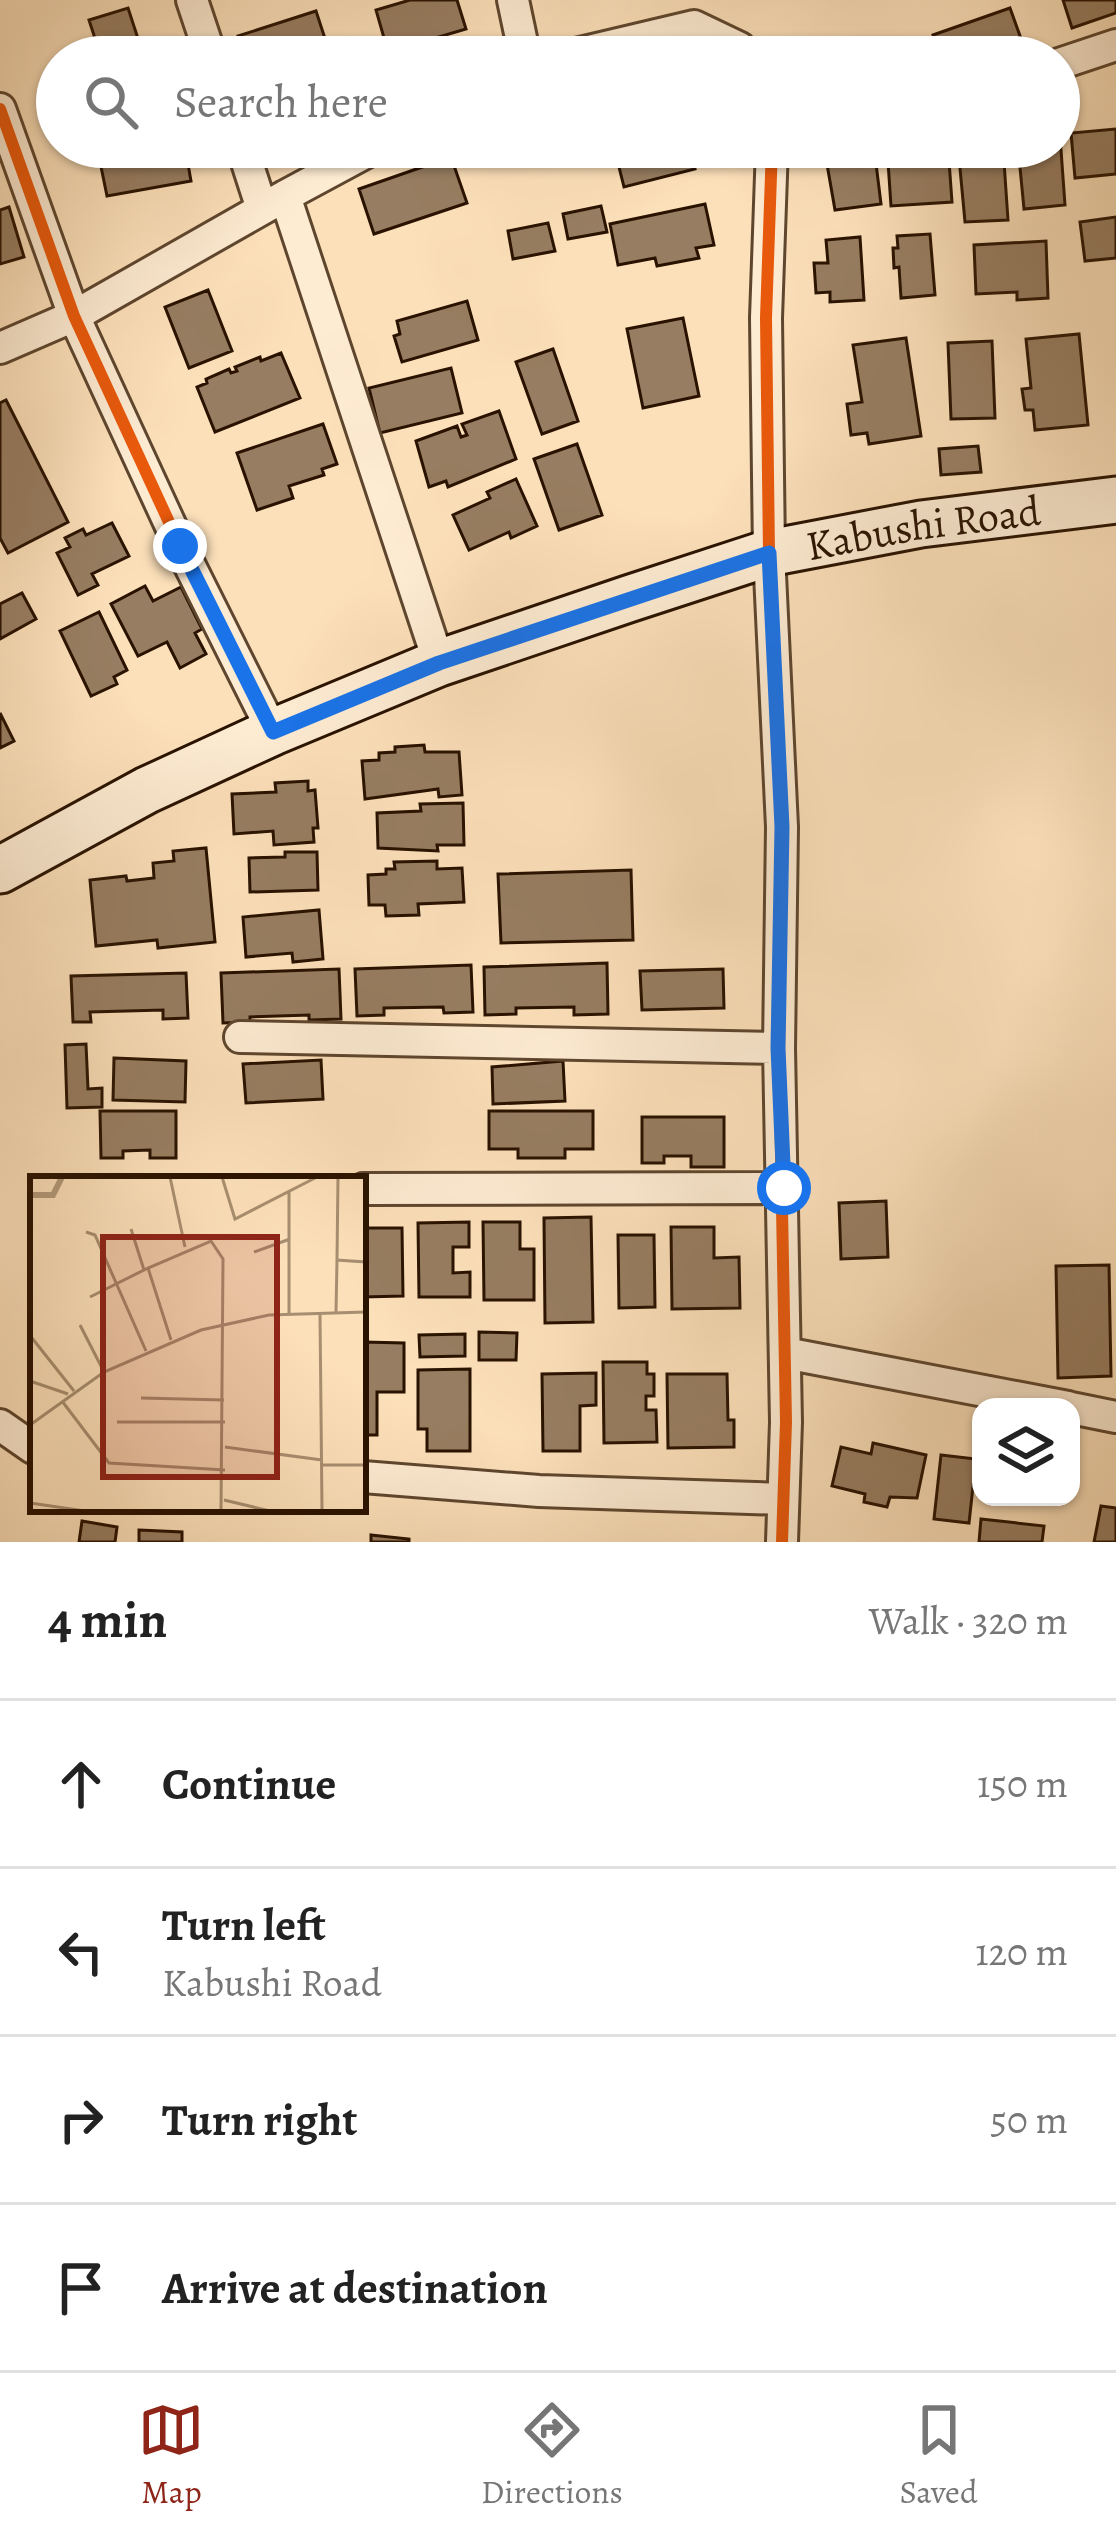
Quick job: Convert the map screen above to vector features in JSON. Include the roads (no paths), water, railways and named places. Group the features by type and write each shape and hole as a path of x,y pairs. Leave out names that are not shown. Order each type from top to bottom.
{"main road":[{"name":"Kabushi Road","path":"2,863 273,732 439,663 769,553 921,524 1116,500"}],"street":[{"path":"192,0 205,36"},
{"path":"513,0 521,36"},
{"path":"652,36 694,26 715,36"},
{"path":"1080,57 1116,45"},
{"path":"0,109 74,316 180,546 273,732"},
{"path":"254,168 274,203 439,663"},
{"path":"0,347 74,316 338,168"},
{"path":"771,168 766,318 769,553 782,827 778,1048 784,1188 782,1542"},
{"path":"240,1037 778,1048"},
{"path":"366,1189 784,1188"},
{"path":"785,1353 1022,1398"},
{"path":"1080,1409 1116,1417"},
{"path":"0,1424 30,1446"},
{"path":"366,1477 539,1491 783,1499"}]}
